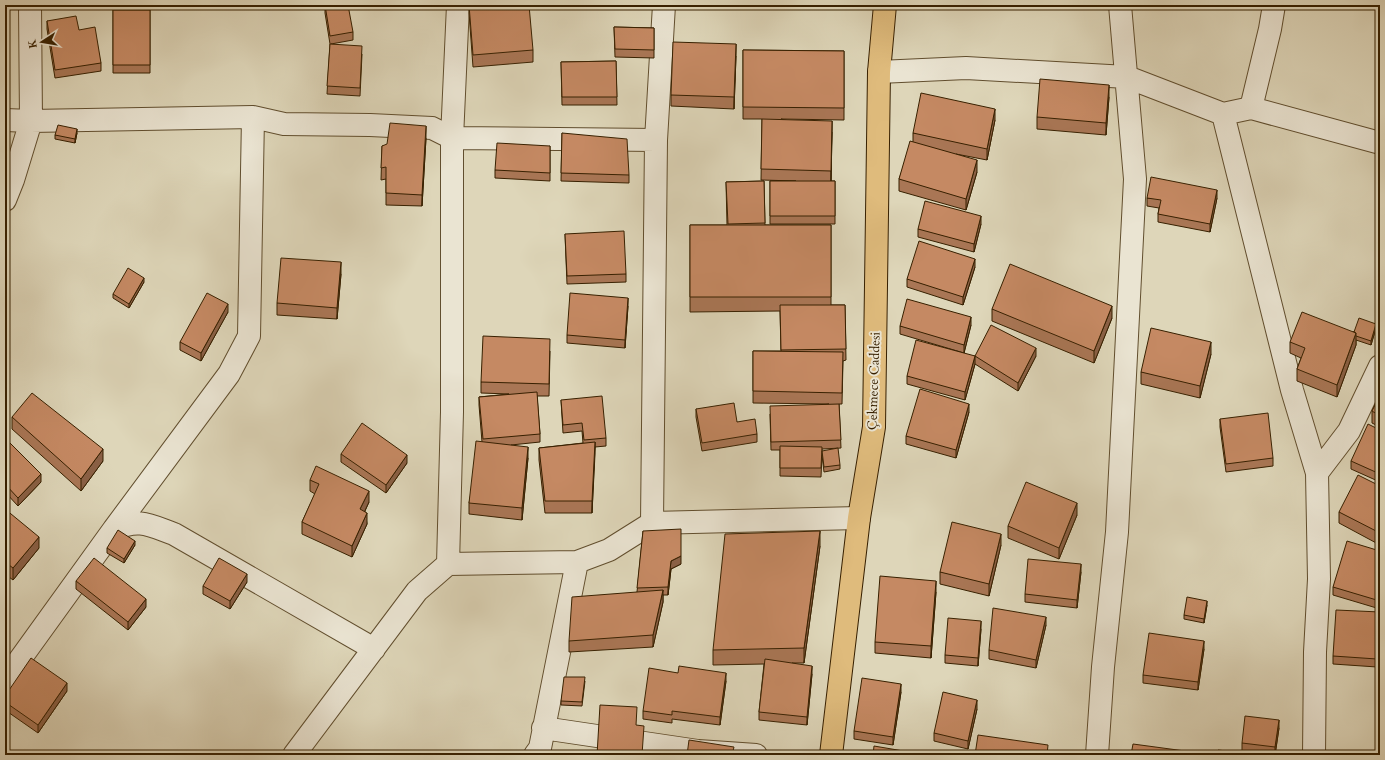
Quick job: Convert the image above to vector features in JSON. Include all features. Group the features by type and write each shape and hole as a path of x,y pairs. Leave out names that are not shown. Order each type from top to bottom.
{"main road":[{"name":"Çekmece Caddesi","path":"830,755 859,518 874,427 879,72 885,5"}],"street":[{"path":"5,200 13,180 31,121 30,5"},
{"path":"448,564 452,412 452,138 458,5"},
{"path":"652,523 656,140 664,5"},
{"path":"1097,755 1103,667 1117,532 1135,179 1120,5"},
{"path":"1251,108 1270,29 1274,5"},
{"path":"879,72 966,68 1127,77 1223,114 1251,108 1380,143"},
{"path":"1223,114 1292,390 1317,473 1319,579 1315,652 1314,755"},
{"path":"5,680 114,529 229,374 249,336 253,117"},
{"path":"5,120 31,121 253,117 284,124 370,125 432,128 452,138 656,140"},
{"path":"1317,473 1349,431 1380,366"},
{"path":"294,755 417,591 448,564 577,562 609,550 652,523 859,518"},
{"path":"114,529 128,523 145,523 174,534 374,649"},
{"path":"535,755 540,748 577,562"},
{"path":"543,728 698,751 756,755"}],"building":[{"path":"5,5 8,5 8,71 5,71"},
{"path":"325,5 348,5 353,32 330,36"},
{"path":"469,5 529,5 533,50 473,55"},
{"path":"113,10 150,10 150,65 113,65"},
{"path":"76,16 79,30 95,27 101,63 55,70 47,21"},
{"path":"614,27 654,28 654,50 615,49"},
{"path":"673,42 736,44 734,97 671,95"},
{"path":"330,44 362,46 360,88 327,86"},
{"path":"743,50 844,51 844,108 743,107"},
{"path":"616,61 617,97 562,97 561,62"},
{"path":"1040,79 1109,85 1106,123 1037,117"},
{"path":"921,93 995,109 987,149 913,133"},
{"path":"762,119 832,121 831,171 761,169"},
{"path":"390,123 426,126 422,195 386,193 386,167 381,168 382,146 387,144"},
{"path":"58,125 77,129 75,139 55,135"},
{"path":"562,133 627,139 629,175 561,173"},
{"path":"910,141 977,160 966,199 899,179"},
{"path":"497,143 550,146 550,173 495,170"},
{"path":"1151,177 1217,190 1210,224 1158,214 1161,200 1147,198"},
{"path":"764,181 765,223 728,224 726,182"},
{"path":"770,181 835,181 835,216 770,216"},
{"path":"925,201 981,216 974,244 918,229"},
{"path":"690,225 831,225 831,297 690,297"},
{"path":"624,231 626,274 567,276 565,234"},
{"path":"919,241 975,259 963,297 907,279"},
{"path":"281,258 341,262 337,308 277,303"},
{"path":"1010,264 1112,306 1094,351 992,309"},
{"path":"128,268 144,278 129,304 113,294"},
{"path":"207,293 228,304 201,353 180,342"},
{"path":"570,293 628,298 625,340 567,335"},
{"path":"907,299 971,317 964,345 900,326"},
{"path":"780,305 845,305 846,349 781,350"},
{"path":"1302,312 1356,333 1337,385 1297,369 1305,348 1290,342"},
{"path":"1359,318 1376,324 1371,341 1356,336 1356,333 1354,332"},
{"path":"991,325 1036,348 1018,383 975,356"},
{"path":"1151,328 1211,342 1200,386 1141,372"},
{"path":"483,336 550,339 549,384 481,382"},
{"path":"916,340 975,356 965,392 907,376"},
{"path":"753,351 843,352 842,393 753,391"},
{"path":"920,389 969,404 956,450 906,436"},
{"path":"537,392 540,434 483,439 479,397"},
{"path":"32,393 103,449 81,479 12,417"},
{"path":"1380,395 1380,416 1372,411"},
{"path":"602,396 606,438 584,440 582,423 563,425 561,400"},
{"path":"734,403 737,422 755,419 757,434 702,443 696,409"},
{"path":"839,404 841,440 771,442 770,406"},
{"path":"1268,413 1273,458 1226,464 1220,419"},
{"path":"362,423 407,455 386,485 341,454"},
{"path":"1368,424 1380,430 1380,474 1351,461"},
{"path":"7,440 41,474 18,498 5,484 5,444"},
{"path":"476,441 528,447 522,508 469,503"},
{"path":"595,442 592,501 545,501 539,448"},
{"path":"780,446 822,447 821,468 780,468"},
{"path":"838,448 840,465 824,467 822,451"},
{"path":"316,466 369,491 360,509 367,513 352,546 302,522 319,484 310,480"},
{"path":"1358,475 1380,486 1380,533 1339,512"},
{"path":"1026,482 1077,503 1059,548 1008,526"},
{"path":"5,509 39,537 13,568 5,562"},
{"path":"952,522 1001,534 989,584 940,572"},
{"path":"681,529 681,556 671,561 668,587 637,588 643,531"},
{"path":"118,530 135,541 124,559 107,548"},
{"path":"820,531 804,648 713,650 725,534"},
{"path":"1347,541 1380,551 1380,601 1333,587"},
{"path":"94,558 146,599 128,622 76,581"},
{"path":"219,558 247,574 230,601 203,586"},
{"path":"1028,559 1081,564 1077,600 1025,594"},
{"path":"880,576 936,581 931,646 875,642"},
{"path":"663,590 653,635 569,641 572,597"},
{"path":"1187,597 1207,601 1204,619 1184,615"},
{"path":"993,608 1046,617 1036,660 989,650"},
{"path":"1336,610 1380,612 1377,659 1333,656"},
{"path":"948,618 981,621 978,658 945,655"},
{"path":"1149,633 1204,641 1198,682 1143,675"},
{"path":"31,658 67,683 38,725 5,702 5,696"},
{"path":"765,659 812,666 807,717 759,712"},
{"path":"679,666 726,673 720,717 672,711 672,715 643,711 649,668 678,673"},
{"path":"564,677 585,677 582,702 561,701"},
{"path":"862,678 901,684 893,737 854,731"},
{"path":"943,692 977,700 968,741 934,733"},
{"path":"600,705 637,707 636,725 644,726 642,755 597,755"},
{"path":"1245,716 1279,720 1275,747 1242,743"},
{"path":"978,735 1048,745 1047,755 975,755"},
{"path":"689,740 734,747 732,755 687,755"},
{"path":"1133,744 1185,751 1185,755 1131,755"},
{"path":"874,746 927,755 873,755"},
{"path":"1218,750 1262,755 1217,755"}]}
